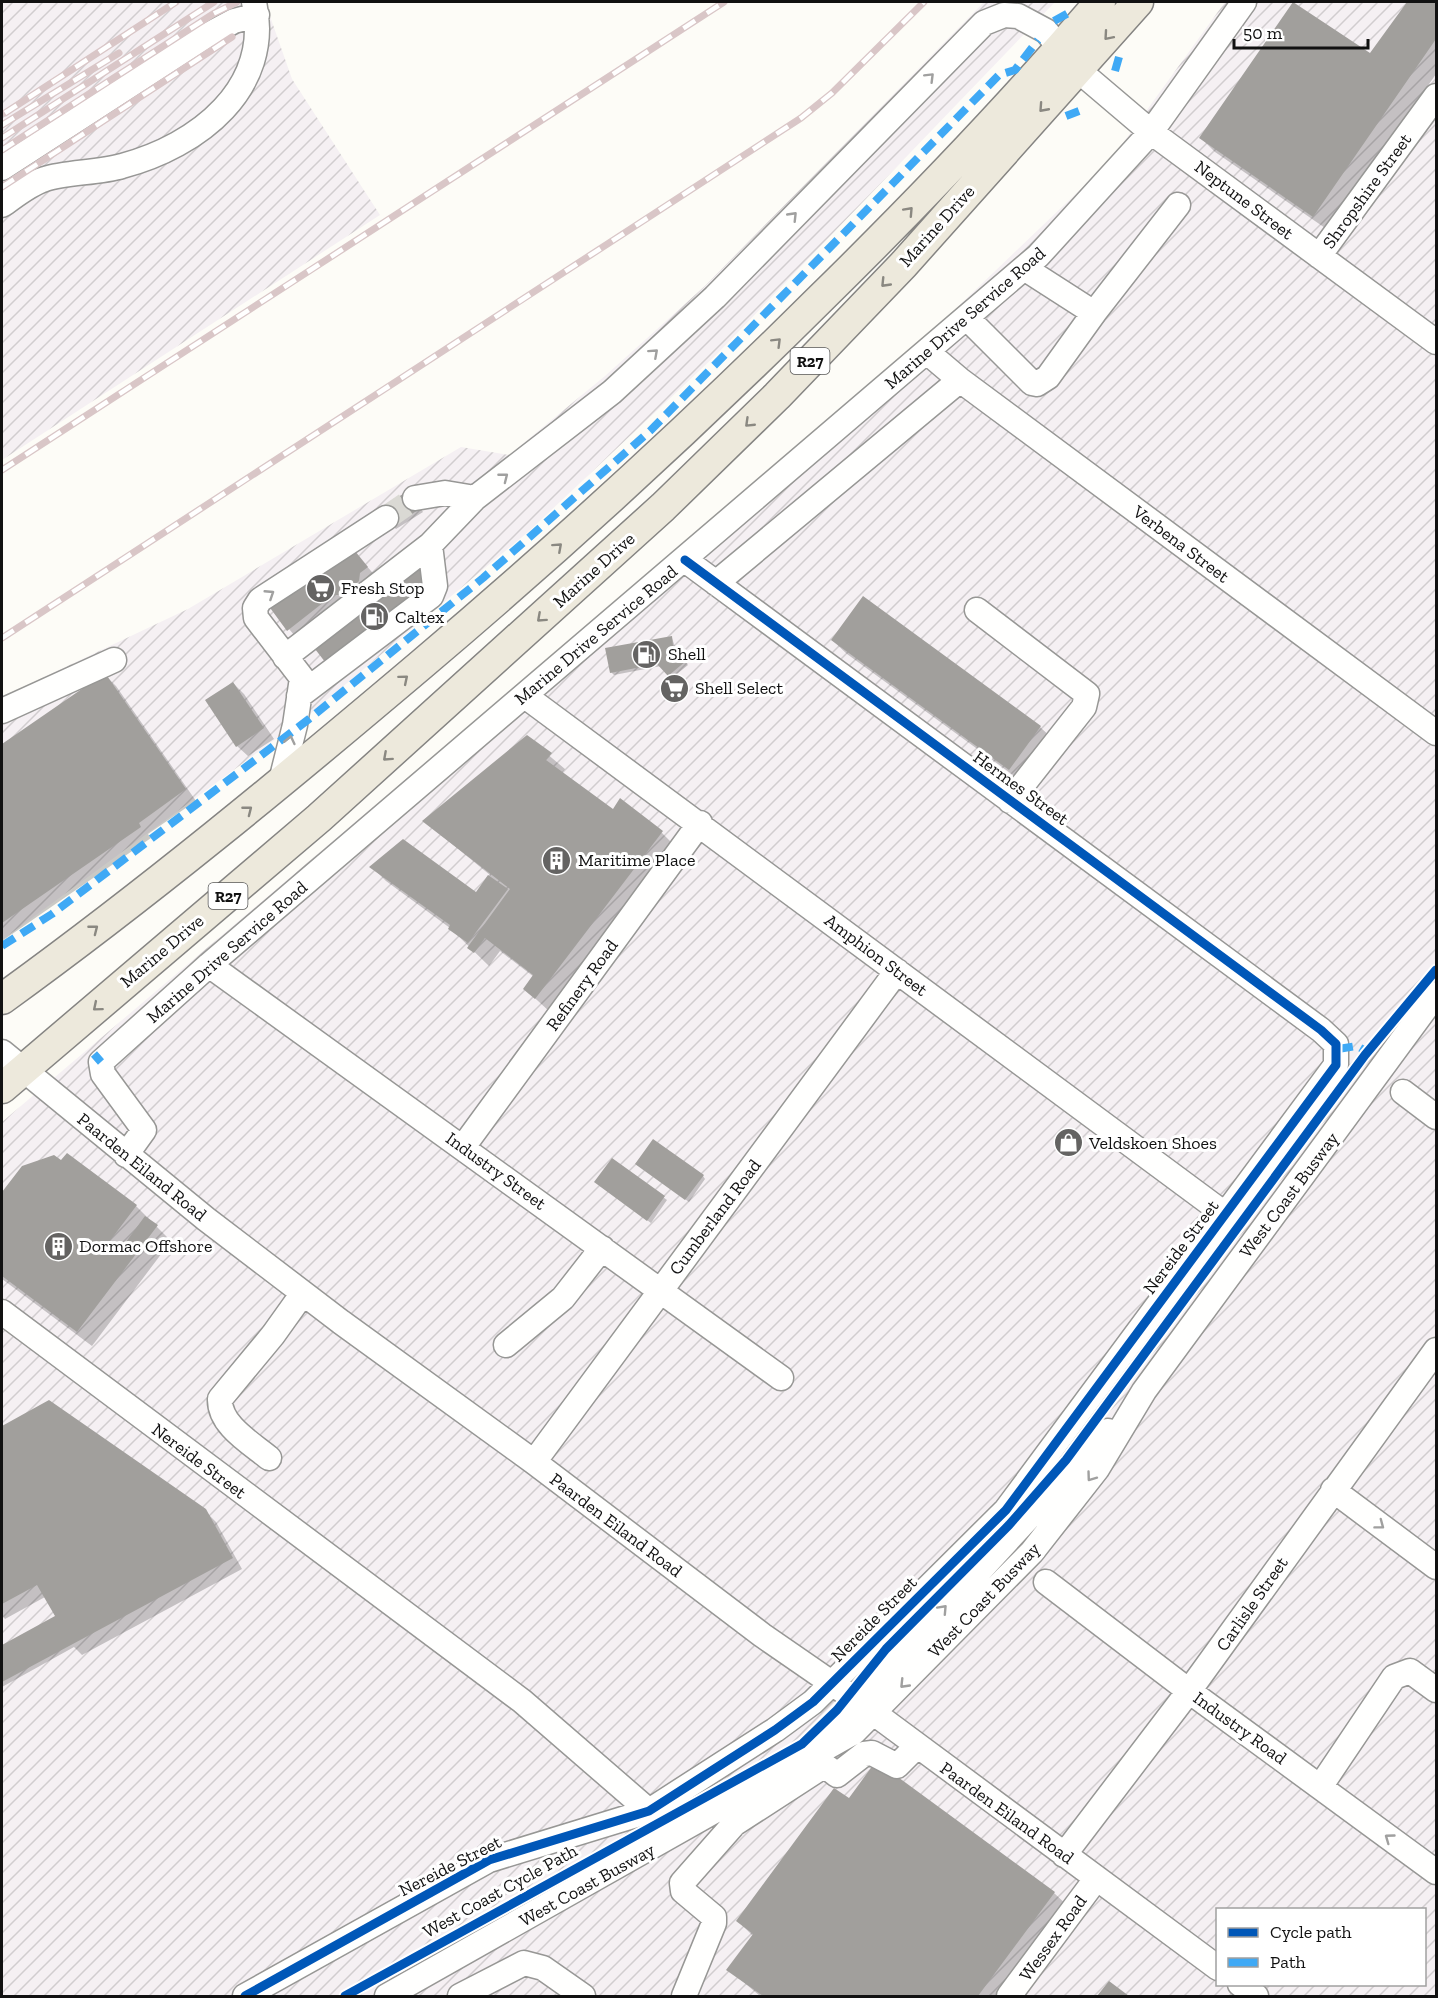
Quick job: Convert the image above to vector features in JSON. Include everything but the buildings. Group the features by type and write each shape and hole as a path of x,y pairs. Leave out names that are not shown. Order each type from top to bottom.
{"main road":[{"name":"Marine Drive","path":"8,1070 319,818 663,507 777,396 904,264 1069,59 1100,2"},
{"name":"Marine Drive","path":"2,999 280,785 514,586 642,472 902,218 1069,59 1138,2"}],"street":[{"name":"Marine Drive Service Road","path":"126,1155 144,1130 103,1074 101,1062 209,965 1024,268 1093,198 1151,132 1244,2"},
{"path":"2,168 206,36 256,8 257,42 249,72 224,110 202,129 156,155 121,167 46,178 2,205"},
{"name":"Neptune Street","path":"285,657 430,545 475,498 612,392 716,297 984,23 1004,15 1018,16 1046,31 1069,59 1151,132 1437,342"},
{"name":"Shropshire Street","path":"1319,256 1437,96"},
{"path":"967,318 1032,383 1037,384 1048,378 1094,313 1178,205"},
{"path":"1024,268 1094,313"},
{"name":"Verbena Street","path":"927,352 960,380 1437,733"},
{"path":"716,583 960,380"},
{"path":"415,498 445,493 475,498"},
{"path":"280,785 302,678 256,618 255,608 260,600 386,518"},
{"path":"299,696 431,596 435,576 430,545"},
{"name":"Hermes Street","path":"685,560 1336,1044"},
{"path":"977,610 1087,694 1084,707 1010,801"},
{"path":"2,711 114,660"},
{"name":"Amphion Street","path":"525,696 700,823 1226,1215"},
{"name":"Refinery Road","path":"463,1147 700,823"},
{"name":"Industry Street","path":"209,965 781,1378"},
{"name":"Cumberland Road","path":"534,1462 897,971"},
{"name":"West Coast Busway","path":"387,1996 854,1732 866,1708 1032,1552 1097,1469 1144,1391 1436,996"},
{"name":"Nereide Street","path":"245,1996 489,1860 649,1811 775,1730 833,1684 1006,1510 1328,1080 1336,1065 1336,1044"},
{"name":"Paarden Eiland Road","path":"8,1070 126,1155 303,1293 534,1462 762,1635 866,1708 1216,1967"},
{"path":"1403,1092 1437,1117"},
{"path":"506,1345 563,1298 602,1248"},
{"path":"269,1458 224,1418 219,1408 220,1399 303,1293"},
{"name":"Nereide Street","path":"2,1312 522,1701 649,1811"},
{"name":"Carlisle Street","path":"1064,1855 1189,1691 1437,1350"},
{"path":"1333,1490 1437,1567"},
{"name":"Industry Road","path":"1046,1582 1189,1691 1437,1872"},
{"path":"1320,1787 1395,1677 1410,1671 1437,1690"},
{"path":"684,1996 714,1923 714,1917 683,1891 682,1883 734,1824 822,1767 828,1768 837,1775 864,1755 872,1753 897,1766 917,1746"},
{"name":"Wessex Road","path":"1009,1996 1096,1879"},
{"path":"460,1996 524,1963 543,1968 584,1996"},
{"path":"1243,1986 1256,1996"}],"shaded area":[{"path":"2,2 265,2 292,79 380,215 2,460"},
{"path":"984,2 1055,2 716,355 528,532 310,714 2,940 2,697 188,609 461,447 509,455 605,376 706,285"},
{"path":"1225,2 1436,2 1436,1996 2,1996 2,1122 923,340 1110,161"}],"tunnel":[{"path":"386,518 415,498"}],"railway":[{"path":"5,113 176,2"},
{"path":"2,138 214,2"},
{"path":"2,150 213,14 237,2"},
{"path":"2,470 724,2"},
{"path":"2,638 801,118 832,93 924,2"},
{"path":"2,187 232,37"},
{"path":"2,125 119,53"}],"marked path":[{"path":"1054,21 1070,12"},
{"path":"2,946 52,914 309,719 483,578 650,431 999,75 1015,70 1038,40"},
{"path":"1115,71 1119,57"},
{"path":"1066,116 1079,111"},
{"path":"1338,1049 1357,1046 1364,1050 1365,1055"},
{"path":"94,1054 101,1062"}],"cycle path":[{"name":"West Coast Cycle Path","path":"245,1996 489,1860 649,1811 775,1730 813,1702 1006,1510 1336,1065 1336,1044 1321,1030 685,560"},
{"name":"West Coast Cycle Path","path":"345,1996 802,1744 837,1710 886,1649 1009,1525 1066,1460 1365,1055 1436,970"}],"place":[{"name":"Fresh Stop","path":"320,588"},
{"name":"Caltex","path":"374,617"},
{"name":"Shell","path":"647,654"},
{"name":"Shell Select","path":"674,688"},
{"name":"Maritime Place","path":"557,860"},
{"name":"Veldskoen Shoes","path":"1068,1143"},
{"name":"Dormac Offshore","path":"58,1246"}]}
